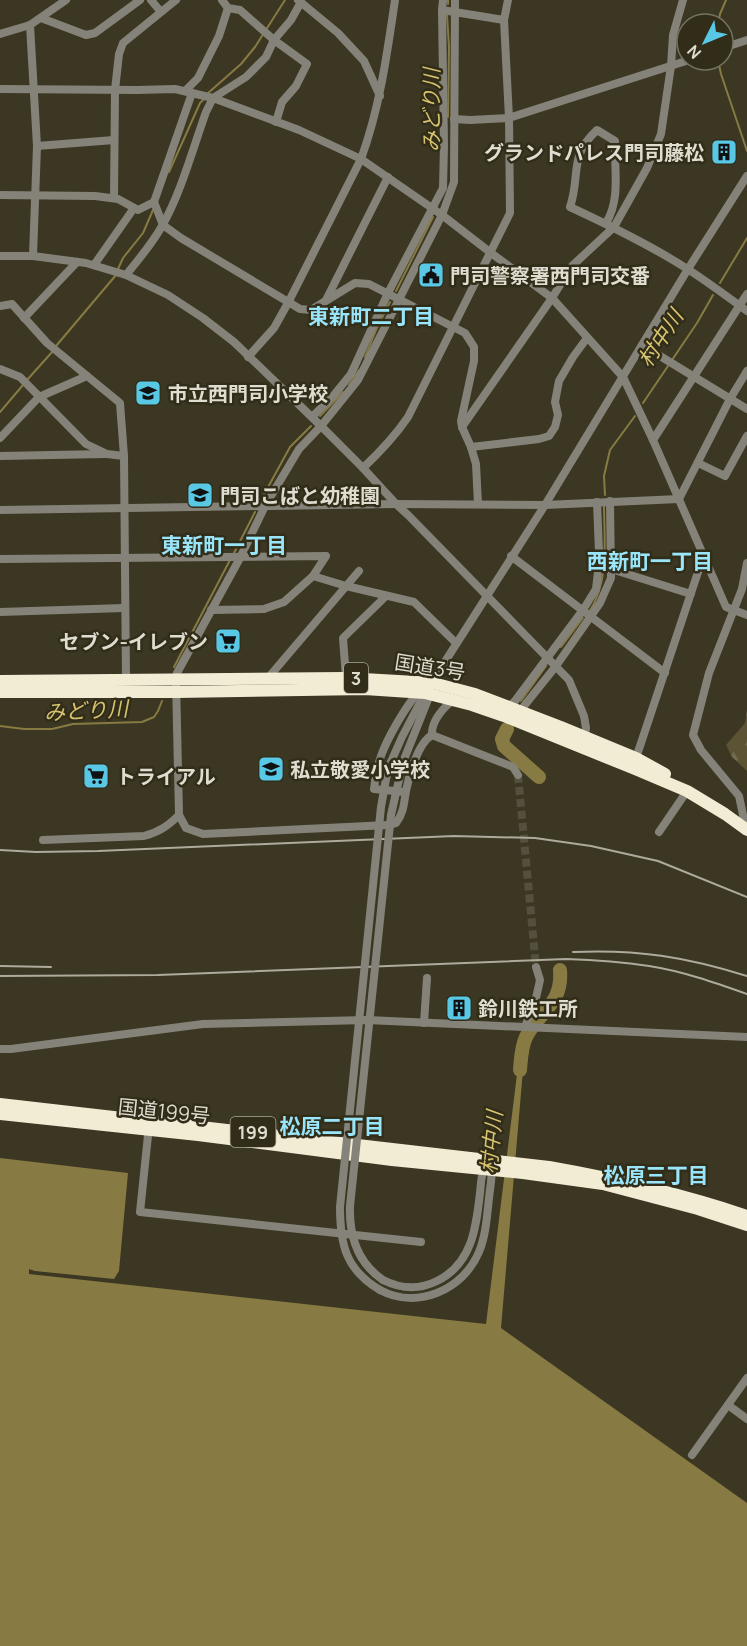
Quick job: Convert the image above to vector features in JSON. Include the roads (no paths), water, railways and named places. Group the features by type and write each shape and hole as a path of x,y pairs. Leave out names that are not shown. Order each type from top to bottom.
{"highway":[{"name":"国道3号","path":"0,681 126,680 176,686 268,678 345,678 427,691 636,758 669,776 687,791"},
{"name":"国道3号","path":"0,692 176,686 365,689 475,694 514,709 687,791 746,829"},
{"name":"国道199号","path":"1,1109 63,1119 150,1125 198,1135 392,1160 494,1166 605,1177 700,1200 747,1216"},
{"name":"国道199号","path":"523,1169 603,1184 698,1209 747,1226"}],"street":[{"path":"0,34 30,25 66,0"},
{"path":"41,18 86,35 95,33 140,0"},
{"path":"151,0 161,12"},
{"path":"114,198 115,90 118,54 123,43 176,0"},
{"path":"222,0 228,8 240,10 274,40 307,64 296,86 282,102 276,122"},
{"path":"248,357 274,328 361,159 380,96 395,0"},
{"path":"312,417 351,374 388,293 443,188 443,0"},
{"path":"432,735 420,749 414,763 404,807 396,823 203,834 186,828 178,815 177,673 299,449 358,380 442,215 454,182 455,0"},
{"path":"363,468 376,456 408,417 510,213 504,20 508,0"},
{"path":"462,427 572,266 610,225 647,168 662,134 673,35 683,0"},
{"path":"124,274 149,247 163,225 213,98 246,77 266,57 274,40 291,20 300,1 338,33 364,61 380,96"},
{"path":"228,8 219,36 198,78 188,92 154,202 163,225 300,309 311,310 355,283 369,284 465,333 474,346 474,361 461,421 476,464 478,504"},
{"path":"442,10 504,20"},
{"path":"30,25 37,146 33,256"},
{"path":"454,119 508,118 675,65"},
{"path":"0,88 175,89 213,98 299,130 361,159 442,215 552,298 623,377 726,607 747,615"},
{"path":"610,225 615,199 615,141 597,130 580,150 576,161 575,191 570,207 610,225 688,269 743,308"},
{"path":"37,146 114,140"},
{"path":"494,1166 483,1240 474,1261 447,1289 419,1298 400,1298 389,1295 358,1273 347,1258 341,1239 340,1207 381,807 386,779 402,737 427,691 545,505 747,176"},
{"path":"325,303 388,177"},
{"path":"0,195 36,194 114,198 138,210 154,202"},
{"path":"94,265 134,208"},
{"path":"0,256 33,256 77,262 124,274 168,295 195,312 234,342 363,468 569,680 584,716 586,728 584,742"},
{"path":"24,318 77,262"},
{"path":"653,440 694,376 743,308 747,294"},
{"path":"0,306 12,304 47,343 120,403 124,456 126,680"},
{"path":"471,447 549,436 555,428 558,415 555,402 559,381 587,338"},
{"path":"642,345 747,409"},
{"path":"0,369 20,377 86,444 107,454"},
{"path":"679,499 730,399 747,371"},
{"path":"0,438 39,397 87,376"},
{"path":"698,463 725,476 747,436"},
{"path":"0,456 107,454 124,456"},
{"path":"0,510 396,504 545,505 679,499"},
{"path":"514,709 556,666 600,603 611,578 610,501"},
{"path":"514,709 515,701 596,589 598,572 597,502"},
{"path":"636,758 704,554"},
{"path":"0,559 326,556 313,576 284,602 264,609 211,610"},
{"path":"511,556 665,673"},
{"path":"746,829 743,798 701,750 693,735 709,673 742,589 747,563"},
{"path":"611,568 691,594"},
{"path":"268,678 359,571"},
{"path":"313,576 414,602 456,643"},
{"path":"345,678 343,638 386,596"},
{"path":"0,612 124,608"},
{"path":"427,691 403,762 391,815 349,1218 352,1238 361,1257 374,1274 383,1280 404,1287 426,1286 444,1277 458,1265 465,1257 474,1233 494,1166"},
{"path":"406,792 374,789 381,756 394,730 427,691"},
{"path":"432,735 432,728 440,714 454,700"},
{"path":"432,735 513,767 518,775"},
{"path":"659,832 687,791"},
{"path":"43,840 144,836 167,826 178,815"},
{"path":"525,1027 540,980 536,967"},
{"path":"423,1023 427,978"},
{"path":"0,1049 203,1024 367,1020 747,1037"},
{"path":"150,1125 140,1212 421,1242"},
{"path":"692,1455 747,1378"},
{"path":"728,1405 747,1419"}],"waterway":[{"path":"207,94 241,64 255,47 285,0"},
{"name":"村中川","path":"721,12 726,0"},
{"name":"みどり川","path":"447,15 448,117"},
{"name":"村中川","path":"721,72 747,151"},
{"path":"169,172 200,103 204,99"},
{"path":"118,269 123,258 143,233 153,210"},
{"name":"みどり川","path":"396,291 433,217"},
{"name":"村中川","path":"720,283 747,238"},
{"path":"56,346 116,275"},
{"name":"村中川","path":"643,403 697,323 713,295"},
{"name":"みどり川","path":"365,357 390,302"},
{"path":"27,380 53,351"},
{"name":"みどり川","path":"349,385 359,370"},
{"path":"0,412 23,385"},
{"name":"みどり川","path":"320,416 343,392"},
{"name":"村中川","path":"605,495 604,476 610,450 635,416"},
{"name":"みどり川","path":"261,500 290,447 311,426"},
{"name":"村中川","path":"589,612 596,600 603,574 604,504"},
{"name":"みどり川","path":"233,555 255,512"},
{"name":"みどり川","path":"174,667 230,560"},
{"name":"村中川","path":"561,647 583,618"},
{"name":"村中川","path":"521,701 546,666"},
{"name":"みどり川","path":"0,726 52,729 73,724 142,722 154,717 162,701"},
{"name":"村中川","path":"507,729 502,739 504,746 539,777"},
{"name":"村中川","path":"520,1070 524,1041 531,1028 554,1000 558,992 560,970"}],"tunnel":[{"path":"518,775 536,967"}],"railway":[{"path":"0,850 98,851 454,836 535,838 591,846 658,861 747,897"},
{"path":"573,952 640,953 682,959 747,976"},
{"path":"0,976 158,975 566,959 618,962 661,968 747,994"},
{"path":"0,966 51,967"}],"place":[{"name":"グランドパレス門司藤松","path":"724,152"},
{"name":"門司警察署西門司交番","path":"431,275"},
{"name":"市立西門司小学校","path":"148,393"},
{"name":"門司こばと幼稚園","path":"200,495"},
{"name":"セブン-イレブン","path":"228,641"},
{"name":"私立敬愛小学校","path":"271,769"},
{"name":"トライアル","path":"96,776"},
{"name":"鈴川鉄工所","path":"459,1008"}],"district":[{"name":"東新町二丁目","path":"371,316"},
{"name":"東新町一丁目","path":"224,545"},
{"name":"西新町一丁目","path":"650,561"},
{"name":"松原二丁目","path":"332,1126"},
{"name":"松原三丁目","path":"656,1175"}]}
